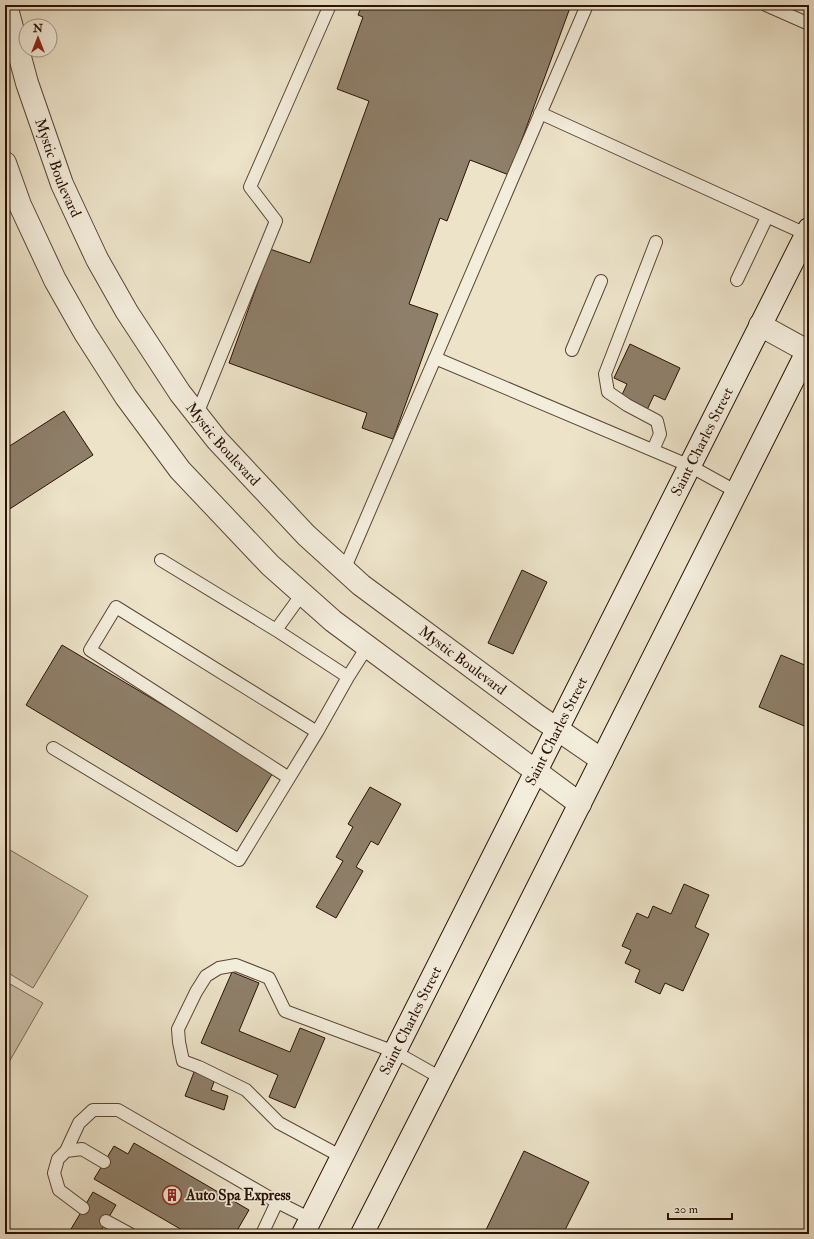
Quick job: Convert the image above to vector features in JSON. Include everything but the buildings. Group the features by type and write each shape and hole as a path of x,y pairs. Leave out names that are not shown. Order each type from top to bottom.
{"street":[{"name":"Mystic Boulevard","path":"6,5 27,84 62,184 96,259 127,312 180,393 217,440 306,535 361,585 557,730 602,760"},
{"path":"5,163 20,205 55,280 85,333 126,397 180,470 270,565 333,621 580,804"},
{"name":"Saint Charles Street","path":"307,1227 808,232"},
{"path":"362,1234 808,351 760,325"}],"lane":[{"path":"197,414 276,221 250,187 330,5"},
{"path":"344,570 587,5"},
{"path":"766,5 809,24"},
{"path":"540,113 767,217 808,232"},
{"path":"737,280 767,217"},
{"path":"652,450 660,434 657,421 627,405 608,392 604,374 656,242"},
{"path":"572,350 601,281"},
{"path":"435,358 690,466 737,492"},
{"path":"161,560 276,630 348,677"},
{"path":"276,630 302,594"},
{"path":"289,778 90,650 116,607 317,732"},
{"path":"53,748 239,860 367,647"},
{"path":"342,1157 279,1122 246,1090 199,1066 183,1061 178,1029 196,992 206,976 219,968 236,965 269,978 285,1011 394,1052 441,1078"},
{"path":"83,1208 59,1190 54,1172 58,1159 66,1150 79,1122 93,1110 118,1110 277,1202 307,1227"},
{"path":"66,1150 82,1149 104,1162"},
{"path":"262,1234 277,1202"},
{"path":"106,1221 130,1234"}],"shaded area":[{"path":"5,847 88,896 33,988 5,971"},
{"path":"5,981 43,1003 5,1069"}],"place":[{"name":"Auto Spa Express","path":"172,1195"}]}
